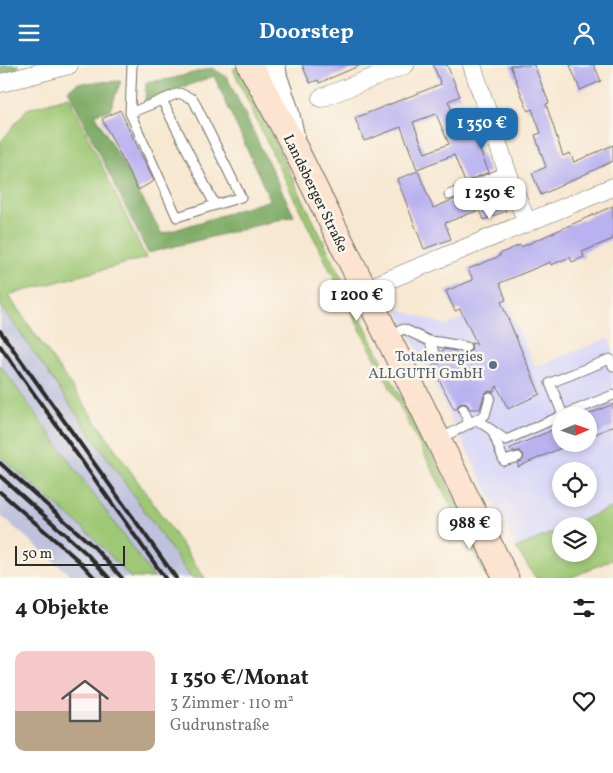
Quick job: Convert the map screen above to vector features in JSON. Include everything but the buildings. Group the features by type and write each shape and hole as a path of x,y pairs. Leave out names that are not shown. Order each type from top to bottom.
{"main road":[{"name":"Landsberger Straße","path":"250,65 295,148 506,578"}],"street":[{"path":"0,83 69,65"},
{"path":"274,65 287,109 295,148"},
{"path":"322,99 405,65"},
{"path":"472,65 507,171 527,223"},
{"path":"364,290 613,187"}],"lane":[{"path":"130,113 179,93 193,99 241,197 177,217 130,113 132,65"},
{"path":"162,100 215,205"},
{"path":"449,195 507,171"},
{"path":"387,336 404,329 429,341 466,347"},
{"path":"429,341 437,358"},
{"path":"559,407 550,383 610,359 613,367"},
{"path":"584,407 613,395"},
{"path":"438,440 485,415 490,397"},
{"path":"463,409 474,422 492,430 506,440 552,420"},
{"path":"492,430 504,461 518,457"}],"shaded area":[{"path":"506,300 535,367 608,338 613,349 613,507 589,517 552,517 552,533 516,548 397,309 446,325"},
{"path":"0,304 191,578 154,578 0,365"},
{"path":"0,456 91,535 131,578 74,578 0,515"}],"green space":[{"path":"3,65 19,66 14,73 2,75 0,74 0,68"},
{"path":"238,67 386,369 497,578 487,578 325,261 233,69"},
{"path":"212,68 227,77 294,216 148,253 68,90 78,83 121,81 110,110 95,114 162,234 270,200 214,76 145,101 146,82 170,79"},
{"path":"69,97 146,258 8,295 205,578 191,578 0,304 0,143 27,109"},
{"path":"0,365 154,578 131,578 91,535 0,456"},
{"path":"613,507 613,559 570,578 536,578 516,548 552,533 552,562 597,562 597,517 589,517"}],"railway":[{"path":"0,331 176,578"},
{"path":"0,346 165,578"},
{"path":"0,463 94,547 122,578"},
{"path":"0,476 87,554 109,578"},
{"path":"0,492 79,561 95,578"}],"place":[{"name":"Totalenergies ALLGUTH GmbH","path":"493,365"}]}
